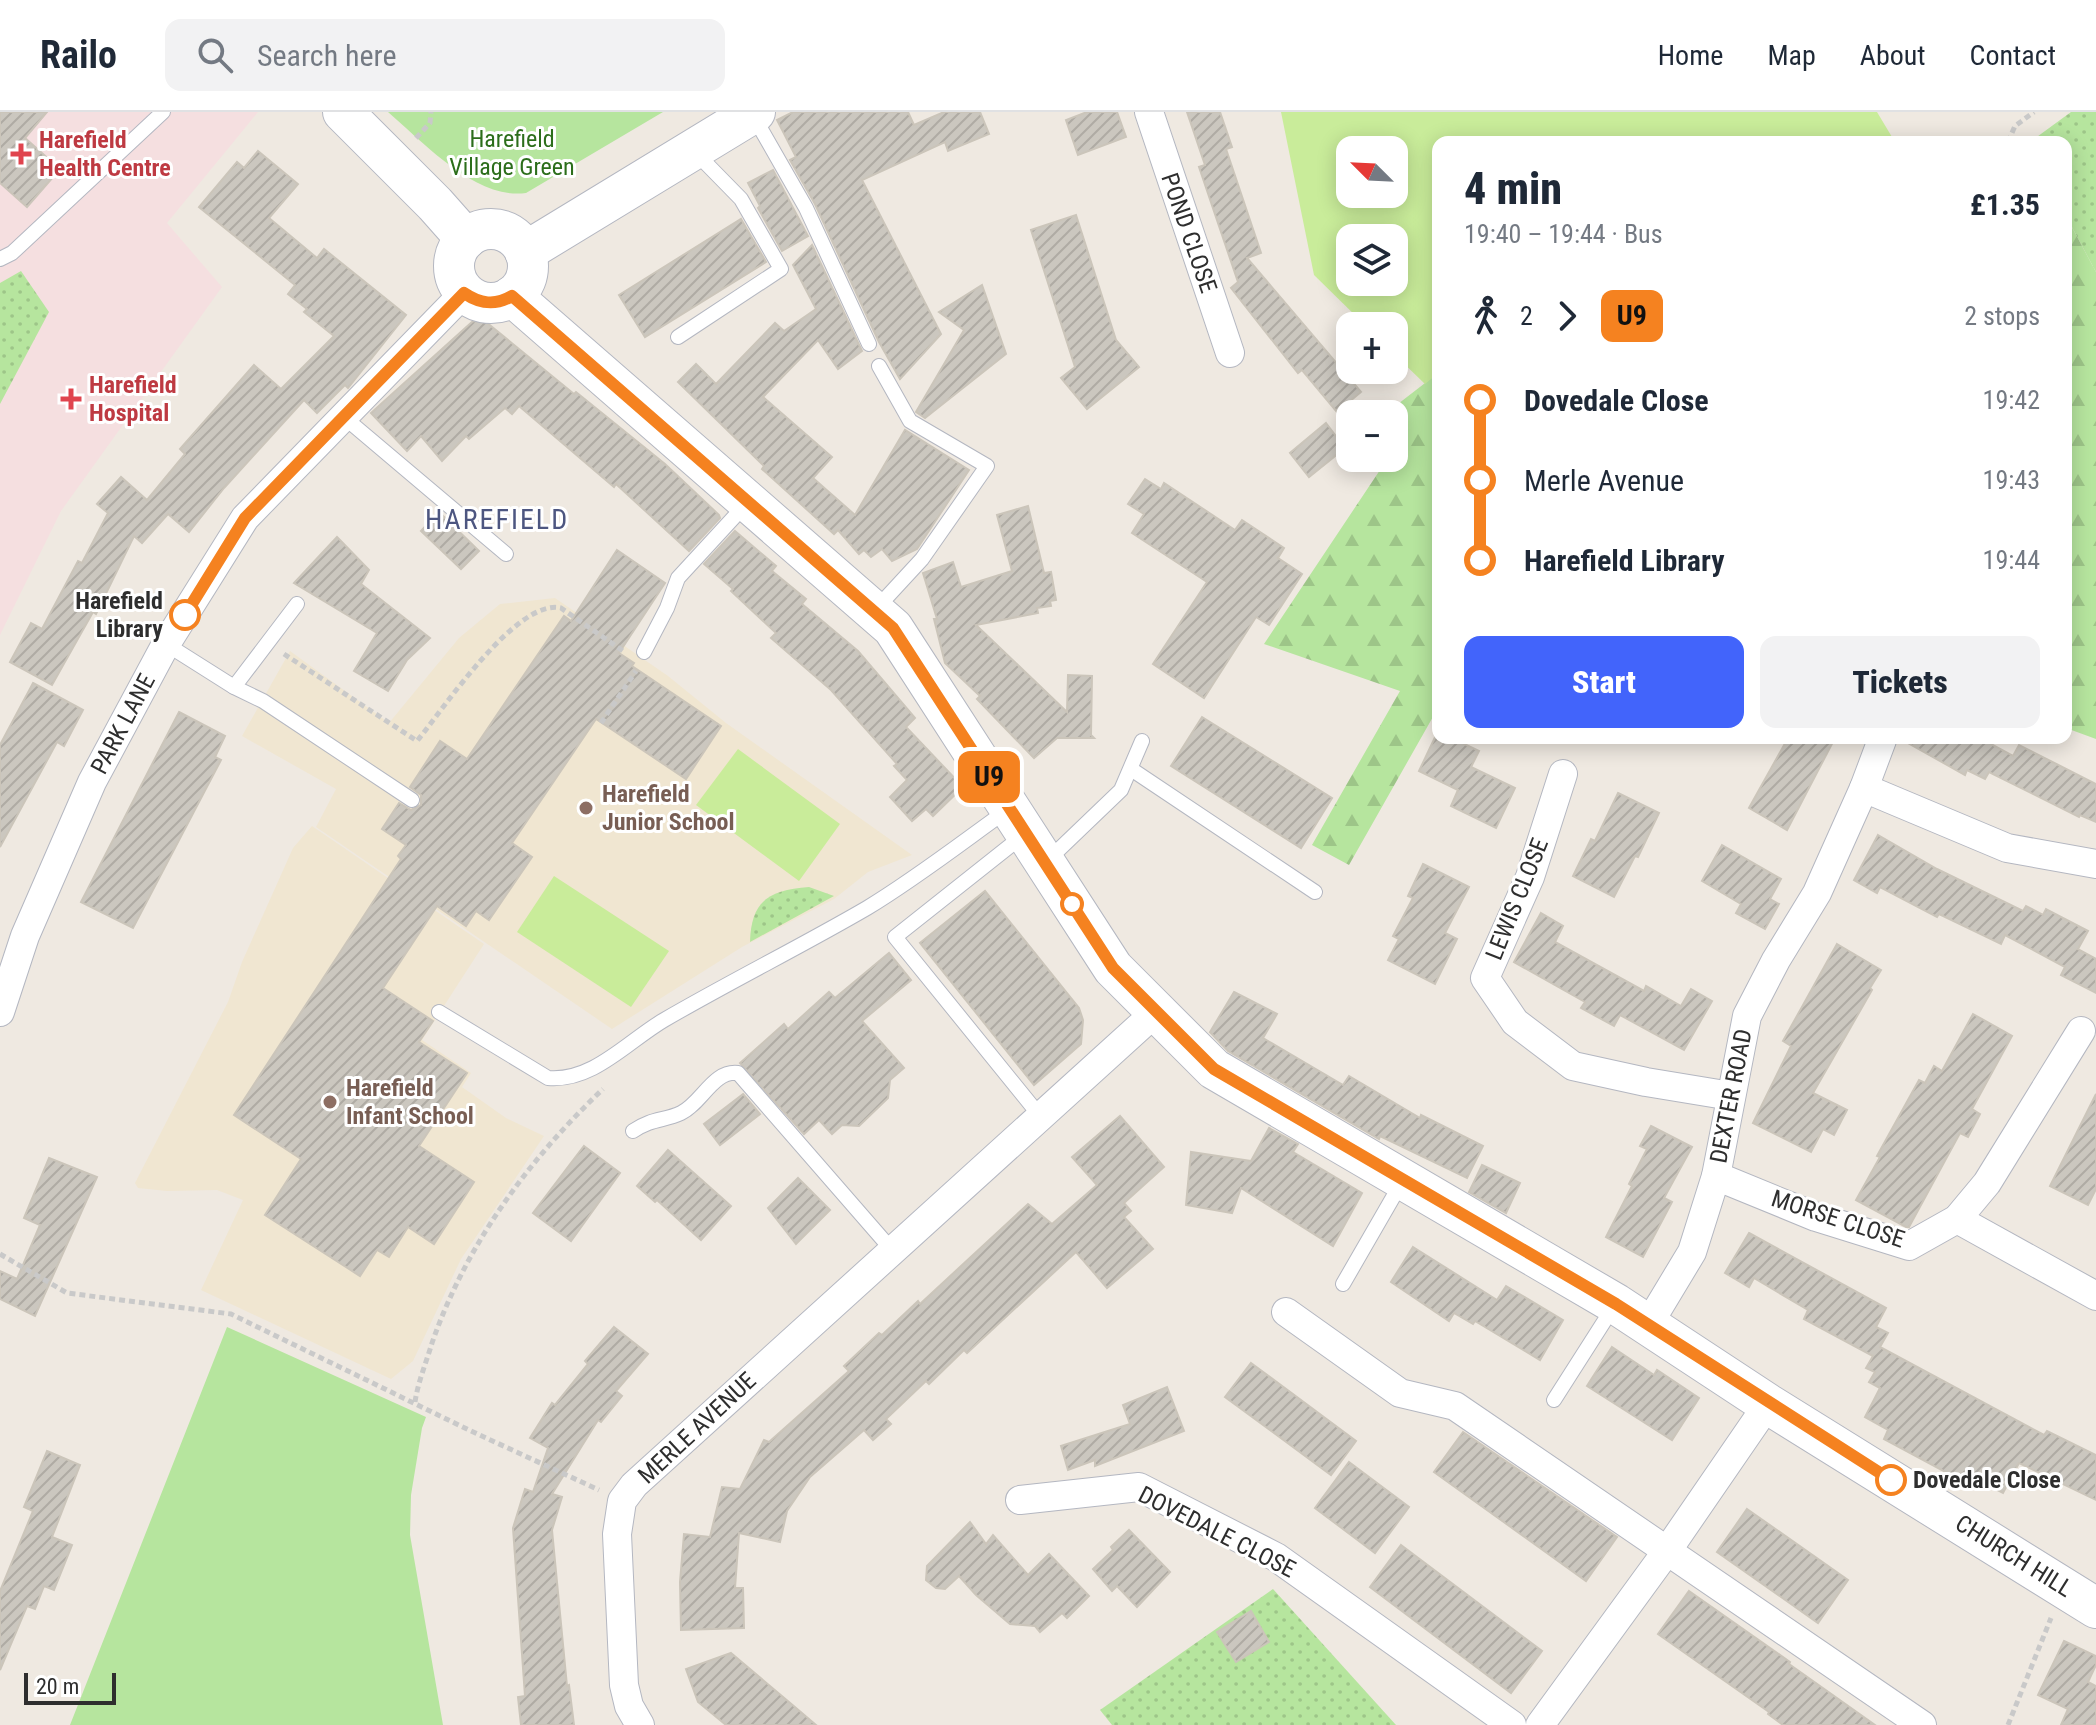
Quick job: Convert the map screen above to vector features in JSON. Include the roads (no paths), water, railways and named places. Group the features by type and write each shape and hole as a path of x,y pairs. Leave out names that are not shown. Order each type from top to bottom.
{"street":[{"path":"343,112 466,239"},
{"name":"POND CLOSE","path":"1149,112 1230,353"},
{"path":"525,252 753,113"},
{"path":"481,230 499,230 513,237 525,252 526,276 521,288 503,301 482,303 464,293 457,283 454,260 458,248 466,239 481,230"},
{"name":"PARK LANE","path":"0,1012 25,936 92,782 166,644 245,518 464,293"},
{"name":"CHURCH HILL","path":"512,296 893,628 1113,968 1214,1069 1632,1315 1768,1404 2081,1598"},
{"name":"DEXTER ROAD","path":"1632,1315 1692,1252 1716,1176 1747,1016 1776,960 1817,893 1880,744"},
{"name":"LEWIS CLOSE","path":"1563,774 1530,877 1485,978 1515,1022 1573,1066 1731,1096"},
{"path":"1864,788 2007,848 2096,864"},
{"name":"MERLE AVENUE","path":"640,1725 629,1706 624,1685 617,1534 622,1501 634,1485 1157,1011"},
{"name":"MORSE CLOSE","path":"1716,1176 1816,1217 1909,1246 1957,1219 1987,1183 2081,1031"},
{"path":"1957,1219 2096,1296"},
{"path":"1286,1312 1400,1393 1455,1406 1922,1725"},
{"path":"1540,1725 1667,1551 1768,1404"},
{"name":"DOVEDALE CLOSE","path":"1020,1500 1139,1487 1276,1557 1512,1725"}],"lane":[{"path":"2,256 12,253 163,112"},
{"path":"753,113 806,208 869,344"},
{"path":"678,337 781,269 741,199 693,150"},
{"path":"874,611 922,559 987,466 910,421 879,366"},
{"path":"345,418 506,554"},
{"path":"638,657 667,608 678,578 748,501"},
{"path":"234,687 297,604"},
{"path":"166,644 234,687 263,701 412,800"},
{"path":"439,1012 548,1078 565,1080 586,1073 661,1022 888,895 1027,835 1121,790 1142,741"},
{"path":"1131,769 1315,892"},
{"path":"1027,835 895,937 1040,1116"},
{"path":"633,1131 646,1122 682,1113 722,1076 730,1072 738,1073 892,1250"},
{"path":"1343,1284 1403,1180"},
{"path":"1554,1400 1632,1315"}],"place":[{"name":"Harefield Health Centre","path":"21,154"},
{"name":"Harefield Hospital","path":"71,399"},
{"name":"Harefield Library","path":"185,615"},
{"name":"Harefield Junior School","path":"586,808"},
{"name":"Harefield Infant School","path":"330,1102"},
{"name":"Dovedale Close","path":"1891,1480"}],"district":[{"name":"HAREFIELD","path":"497,519"}],"park label":[{"name":"Harefield Village Green","path":"512,153"}]}
